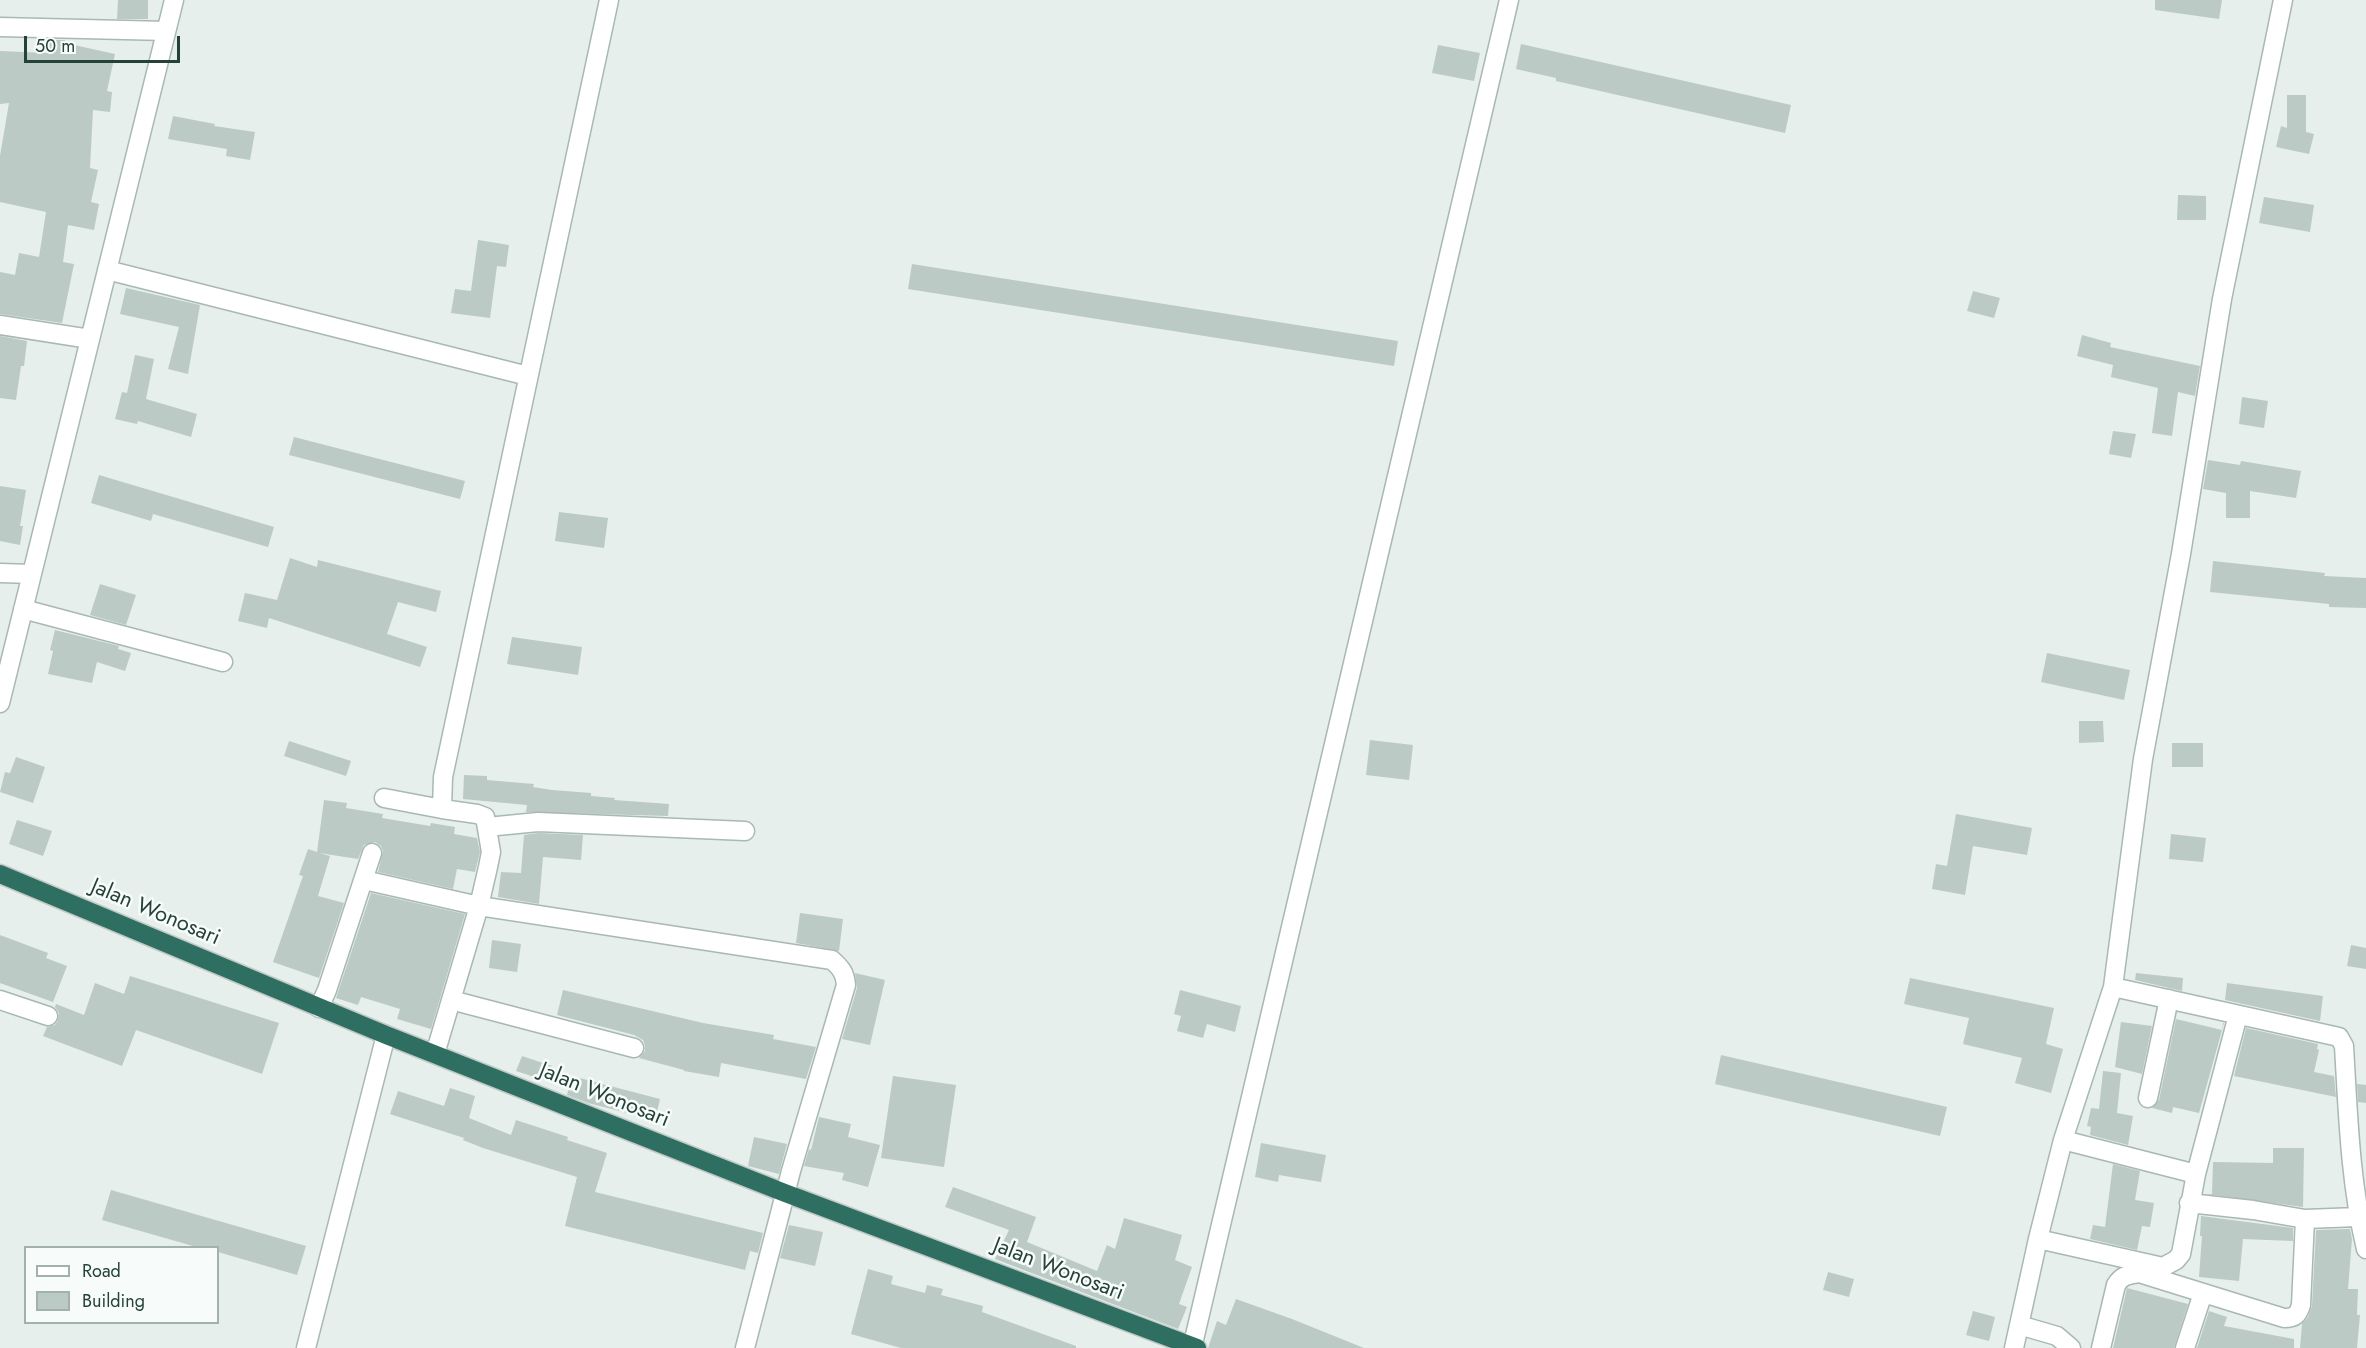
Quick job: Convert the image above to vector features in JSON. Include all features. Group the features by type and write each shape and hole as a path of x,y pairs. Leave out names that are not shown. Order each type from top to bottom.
{"highway":[{"name":"Jalan Wonosari","path":"0,874 386,1035 785,1193 1194,1348"}],"street":[{"path":"0,704 174,0"},
{"path":"442,809 443,777 609,0"},
{"path":"1194,1348 1509,0"},
{"path":"2014,1348 2063,1140 2113,987 2143,759 2181,554 2222,299 2283,0"},
{"path":"0,27 166,31"},
{"path":"107,270 528,376"},
{"path":"0,326 90,339"},
{"path":"0,573 32,574"},
{"path":"24,609 223,662"},
{"path":"384,798 477,814 485,817 488,827 491,852 479,906 435,1054"},
{"path":"488,827 538,822 745,831"},
{"path":"319,1008 372,853"},
{"path":"364,880 479,906 832,960 841,968 845,975 846,985 785,1193 745,1348"},
{"path":"2113,987 2339,1037 2344,1046 2350,1147 2358,1217 2366,1249"},
{"path":"2148,1098 2169,999"},
{"path":"0,1000 48,1016"},
{"path":"451,1000 634,1048"},
{"path":"2038,1239 2163,1267 2176,1260 2181,1254 2189,1203 2238,1016"},
{"path":"306,1348 386,1035"},
{"path":"2063,1140 2196,1174"},
{"path":"2189,1203 2253,1210 2305,1219 2358,1217"},
{"path":"2101,1348 2116,1285 2120,1278 2126,1275 2139,1274 2284,1318 2293,1318 2298,1315 2301,1305 2305,1219"},
{"path":"2186,1348 2203,1293"},
{"path":"2019,1325 2057,1336 2072,1348"}],"building":[{"path":"118,0 148,0 148,19 117,19"},
{"path":"2155,0 2222,0 2219,19 2155,10"},
{"path":"49,40 65,40 65,43 115,54 107,91 112,92 110,112 93,110 90,168 98,170 91,202 99,204 94,230 68,225 63,262 74,264 62,323 0,314 0,272 15,275 19,253 39,257 46,212 0,202 0,156 9,103 0,104 0,51 48,53"},
{"path":"1521,44 1791,105 1785,133 1556,81 1556,78 1516,69"},
{"path":"1438,45 1480,53 1474,81 1432,73"},
{"path":"2287,95 2306,95 2306,132 2314,134 2309,154 2276,147 2281,126 2287,128"},
{"path":"173,116 215,124 214,126 255,132 250,160 226,156 227,149 168,139"},
{"path":"2178,195 2206,196 2206,220 2177,220"},
{"path":"2264,197 2314,205 2310,232 2259,223"},
{"path":"478,240 509,245 506,267 497,266 490,318 451,313 455,289 471,291"},
{"path":"912,264 1398,341 1394,366 908,289"},
{"path":"126,288 200,305 188,374 168,369 179,327 120,314"},
{"path":"1973,291 2000,298 1994,318 1967,311"},
{"path":"2082,335 2111,343 2110,347 2200,366 2195,396 2178,392 2172,436 2152,433 2158,388 2111,377 2113,365 2077,356"},
{"path":"0,336 27,341 16,400 0,398"},
{"path":"135,355 154,359 146,399 197,414 191,437 138,421 137,424 115,419 122,392 127,393"},
{"path":"2242,397 2268,401 2264,428 2239,424"},
{"path":"2113,431 2136,434 2131,458 2109,454"},
{"path":"294,437 465,481 460,499 289,455"},
{"path":"2208,460 2240,465 2241,461 2301,471 2296,498 2250,491 2250,518 2226,518 2226,493 2203,489"},
{"path":"99,475 274,527 268,547 153,514 151,521 91,503"},
{"path":"0,486 26,490 20,526 23,526 20,545 0,541"},
{"path":"559,512 608,518 604,548 555,541"},
{"path":"290,558 317,567 318,560 441,591 436,612 398,602 387,634 427,647 420,667 269,618 267,628 238,621 245,593 277,600"},
{"path":"2213,561 2325,573 2324,576 2366,578 2366,608 2329,607 2329,604 2210,592"},
{"path":"100,584 136,595 126,625 90,615"},
{"path":"55,630 119,646 118,649 131,653 125,671 97,662 92,683 48,674"},
{"path":"512,637 582,647 578,675 507,664"},
{"path":"2047,653 2130,670 2124,700 2041,682"},
{"path":"2079,721 2103,721 2104,742 2079,743"},
{"path":"1370,740 1413,745 1409,780 1366,775"},
{"path":"289,741 351,761 346,776 284,756"},
{"path":"2172,743 2203,743 2203,767 2172,767"},
{"path":"16,757 45,767 33,803 0,792 5,772 10,773"},
{"path":"464,775 487,776 487,780 534,784 533,787 552,790 591,793 591,796 615,798 614,800 669,804 668,816 526,812 527,805 463,799"},
{"path":"324,800 347,803 346,808 383,814 382,818 430,826 431,823 455,827 454,834 477,838 480,852 475,872 457,869 453,889 378,872 383,851 381,846 375,842 364,845 358,859 319,853 330,856 318,896 344,903 319,978 273,962 303,876 299,875 308,849 317,852"},
{"path":"1956,814 2032,828 2027,855 1973,846 1965,895 1932,889 1936,864 1947,866"},
{"path":"17,820 52,831 43,856 9,844"},
{"path":"538,833 583,835 581,860 543,857 539,904 498,897 501,872 521,873 524,835"},
{"path":"2171,834 2206,838 2203,862 2169,859"},
{"path":"371,893 465,914 431,1029 397,1019 400,1009 361,997 358,1005 336,998"},
{"path":"800,913 843,919 839,951 796,943"},
{"path":"0,935 48,953 46,958 67,966 53,1002 0,983"},
{"path":"492,940 521,944 517,972 489,968"},
{"path":"2351,945 2366,948 2366,969 2347,966"},
{"path":"855,973 885,980 870,1045 842,1039 857,988"},
{"path":"2136,973 2183,978 2182,991 2135,980"},
{"path":"130,976 279,1023 262,1074 136,1030 122,1066 43,1036 47,1027 55,1025 58,1020 59,1013 55,1007 56,1004 84,1015 95,983 124,994"},
{"path":"1910,978 2054,1008 2046,1044 2063,1049 2051,1093 2015,1083 2022,1058 1963,1044 1969,1018 1904,1004"},
{"path":"2227,983 2323,996 2320,1021 2225,1000"},
{"path":"563,990 703,1023 774,1035 773,1039 816,1047 806,1079 721,1063 719,1077 684,1071 639,1058 645,1051 645,1046 643,1040 634,1035 557,1015"},
{"path":"1180,990 1241,1006 1235,1032 1207,1024 1203,1038 1177,1031 1181,1016 1174,1014"},
{"path":"2176,1019 2222,1030 2224,1023 2199,1113 2173,1107 2172,1113 2152,1108 2159,1100"},
{"path":"2121,1022 2152,1026 2142,1074 2115,1067"},
{"path":"2246,1028 2318,1044 2317,1049 2319,1050 2314,1072 2334,1076 2336,1097 2234,1076"},
{"path":"1721,1055 1947,1107 1940,1136 1715,1084"},
{"path":"522,1056 552,1066 547,1081 516,1071"},
{"path":"2103,1071 2121,1073 2117,1113 2133,1116 2128,1145 2090,1135 2091,1127 2087,1126 2091,1108 2099,1109"},
{"path":"572,1076 660,1099 655,1120 588,1103 567,1095"},
{"path":"893,1076 956,1085 944,1167 881,1158"},
{"path":"2357,1084 2366,1085 2366,1103 2358,1102"},
{"path":"450,1088 475,1096 469,1118 511,1135 516,1120 607,1153 595,1192 763,1233 758,1253 750,1251 745,1270 565,1226 577,1177 483,1148 463,1140 464,1138 390,1114 398,1091 444,1106"},
{"path":"819,1117 851,1124 848,1137 880,1145 868,1187 842,1180 844,1173 804,1166 809,1149 811,1150"},
{"path":"754,1137 787,1144 779,1174 748,1166"},
{"path":"1261,1143 1326,1155 1321,1182 1279,1175 1278,1182 1255,1177"},
{"path":"2273,1148 2304,1148 2303,1207 2206,1194 2212,1194 2213,1162 2273,1163"},
{"path":"2113,1164 2140,1171 2135,1200 2154,1203 2150,1227 2142,1226 2137,1250 2090,1239 2093,1225 2105,1227"},
{"path":"953,1187 1036,1217 1027,1242 1097,1271 1107,1245 1115,1249 1124,1218 1182,1235 1175,1260 1192,1267 1179,1304 1187,1307 1178,1329 995,1259 1009,1230 945,1207"},
{"path":"111,1190 306,1246 297,1275 219,1252 219,1246 193,1246 102,1220"},
{"path":"2201,1216 2293,1228 2293,1241 2243,1239 2239,1281 2199,1277"},
{"path":"789,1225 823,1232 815,1266 780,1258"},
{"path":"2350,1229 2352,1239 2348,1289 2358,1289 2357,1315 2360,1315 2357,1348 2300,1348 2302,1324 2308,1317 2312,1306 2316,1230"},
{"path":"868,1269 893,1276 891,1284 925,1293 927,1285 943,1289 941,1295 983,1306 982,1312 1076,1346 1076,1348 901,1348 851,1334"},
{"path":"1828,1272 1854,1279 1849,1297 1823,1290"},
{"path":"2127,1288 2188,1304 2174,1348 2113,1348"},
{"path":"1236,1299 1364,1348 1208,1348 1217,1321 1226,1325"},
{"path":"1973,1311 1995,1317 1989,1341 1966,1335"},
{"path":"2209,1311 2227,1317 2224,1326 2294,1339 2294,1348 2197,1348"}]}
